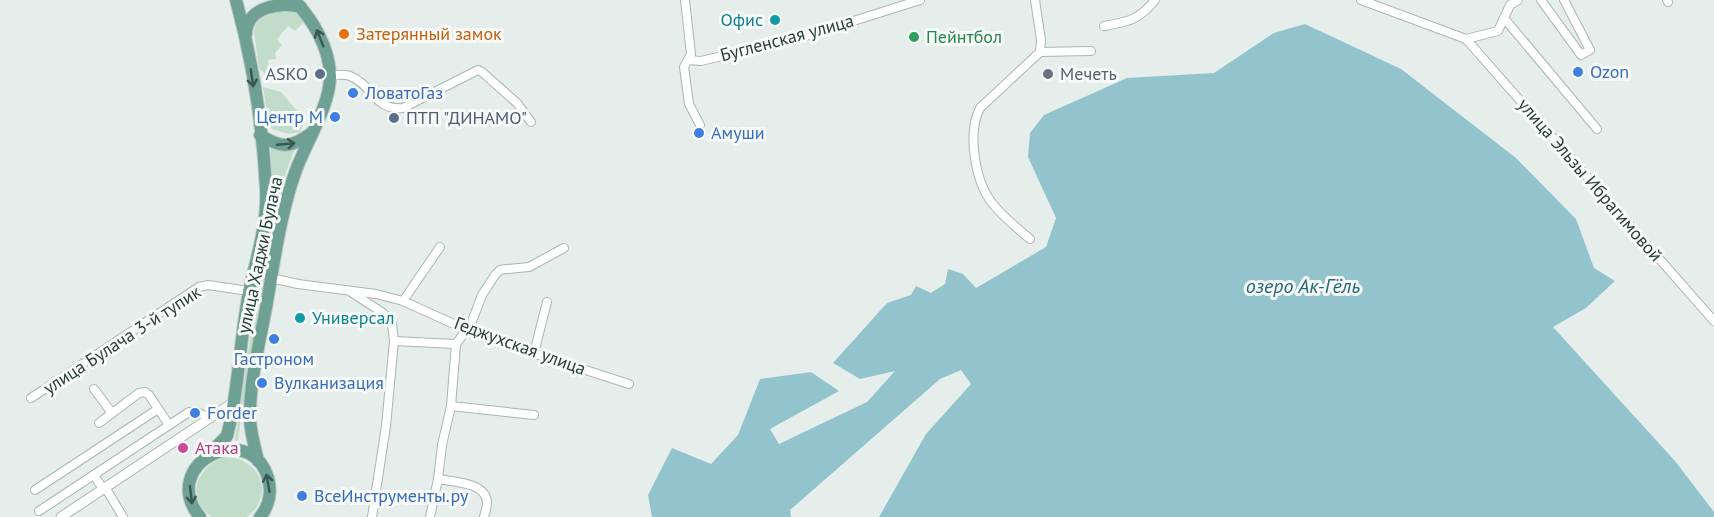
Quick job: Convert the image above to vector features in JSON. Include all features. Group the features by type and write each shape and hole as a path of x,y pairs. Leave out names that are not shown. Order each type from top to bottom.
{"main road":[{"name":"улица Хаджи Булача","path":"200,517 191,501 189,488 194,471 227,436 234,402 249,291 256,266 266,190 246,37 236,0"},
{"path":"246,37 246,28 260,12 279,4 298,4"},
{"name":"улица Хаджи Булача","path":"265,514 270,485 267,474 258,461 250,423 251,400 290,191 296,170 328,91 330,75 326,52 317,31 298,4"},
{"path":"260,135 276,145 291,145 312,133"},
{"path":"204,459 215,452 232,449 246,453 258,461"}],"street":[{"path":"685,0 691,54 684,67 689,104 700,125"},
{"name":"Бугленская улица","path":"688,60 700,61 806,36 920,0"},
{"path":"1035,0 1041,40 1040,52"},
{"path":"1104,26 1126,23 1144,14 1155,0"},
{"path":"1361,0 1466,39 1498,31 1510,5 1518,0"},
{"path":"1541,0 1581,55 1590,50 1564,0"},
{"path":"1504,18 1597,129"},
{"name":"улица Эльзы Ибрагимовой","path":"1466,39 1714,321"},
{"path":"1030,239 1005,218 990,201 974,151 974,119 980,108 1040,52 1091,51"},
{"path":"330,75 352,77 380,103 403,108 449,87 478,70 517,103 531,122"},
{"path":"403,301 440,247"},
{"path":"430,517 451,406 456,344 467,330 482,295 500,270 528,267 564,248"},
{"name":"Геджухская улица","path":"272,278 298,284 376,294 403,301 467,330 629,384"},
{"name":"улица Булача 3-й тупик","path":"31,398 199,287 208,285 249,291"},
{"path":"349,291 383,312 392,324 394,341 386,426 372,517"},
{"path":"534,353 547,302"},
{"path":"394,341 456,344"},
{"path":"94,389 112,413"},
{"path":"99,423 139,393 145,392 149,394 169,425"},
{"path":"61,517 234,402"},
{"path":"451,406 534,415"},
{"path":"35,490 158,409"},
{"path":"39,511 193,410 208,418"},
{"path":"94,475 123,517"},
{"path":"438,479 477,487 484,492 487,502 484,517"}],"green space":[{"path":"278,11 297,12 305,21 295,31 288,26 277,39 282,45 275,53 276,59 268,60 269,78 259,68 254,31 261,18"},
{"path":"263,87 281,92 305,120 300,132 289,134 272,129 269,124"},
{"path":"271,149 294,151 283,182 272,228 238,440 236,441 270,205"},
{"path":"225,457 247,464 255,470 260,479 261,498 256,508 247,517 212,517 198,501 196,492 201,475 215,461"}],"water":[{"name":"озеро Ак-Гёль","path":"1305,24 1401,69 1516,158 1576,219 1594,268 1615,281 1586,308 1553,327 1675,461 1714,512 1714,517 879,517 926,434 971,384 961,370 940,379 790,510 791,517 652,517 648,495 672,448 711,464 738,435 760,379 811,372 839,391 770,429 779,444 867,402 895,371 860,379 833,363 887,303 911,295 916,286 931,293 945,284 948,269 963,274 976,288 1046,247 1056,218 1028,157 1030,133 1044,115 1127,78 1214,73 1274,33"}],"place":[{"name":"Офис","path":"775,20"},
{"name":"Затерянный замок","path":"344,34"},
{"name":"Пейнтбол","path":"914,37"},
{"name":"Ozon","path":"1578,72"},
{"name":"ASKO","path":"320,74"},
{"name":"Мечеть","path":"1048,74"},
{"name":"ЛоватоГаз","path":"353,93"},
{"name":"Центр М","path":"335,117"},
{"name":"ПТП \"ДИНАМО\"","path":"394,118"},
{"name":"Амуши","path":"699,133"},
{"name":"Универсал","path":"300,318"},
{"name":"Гастроном","path":"274,339"},
{"name":"Вулканизация","path":"262,383"},
{"name":"Forder","path":"195,413"},
{"name":"Атака","path":"183,448"},
{"name":"ВсеИнструменты.ру","path":"302,496"}]}
